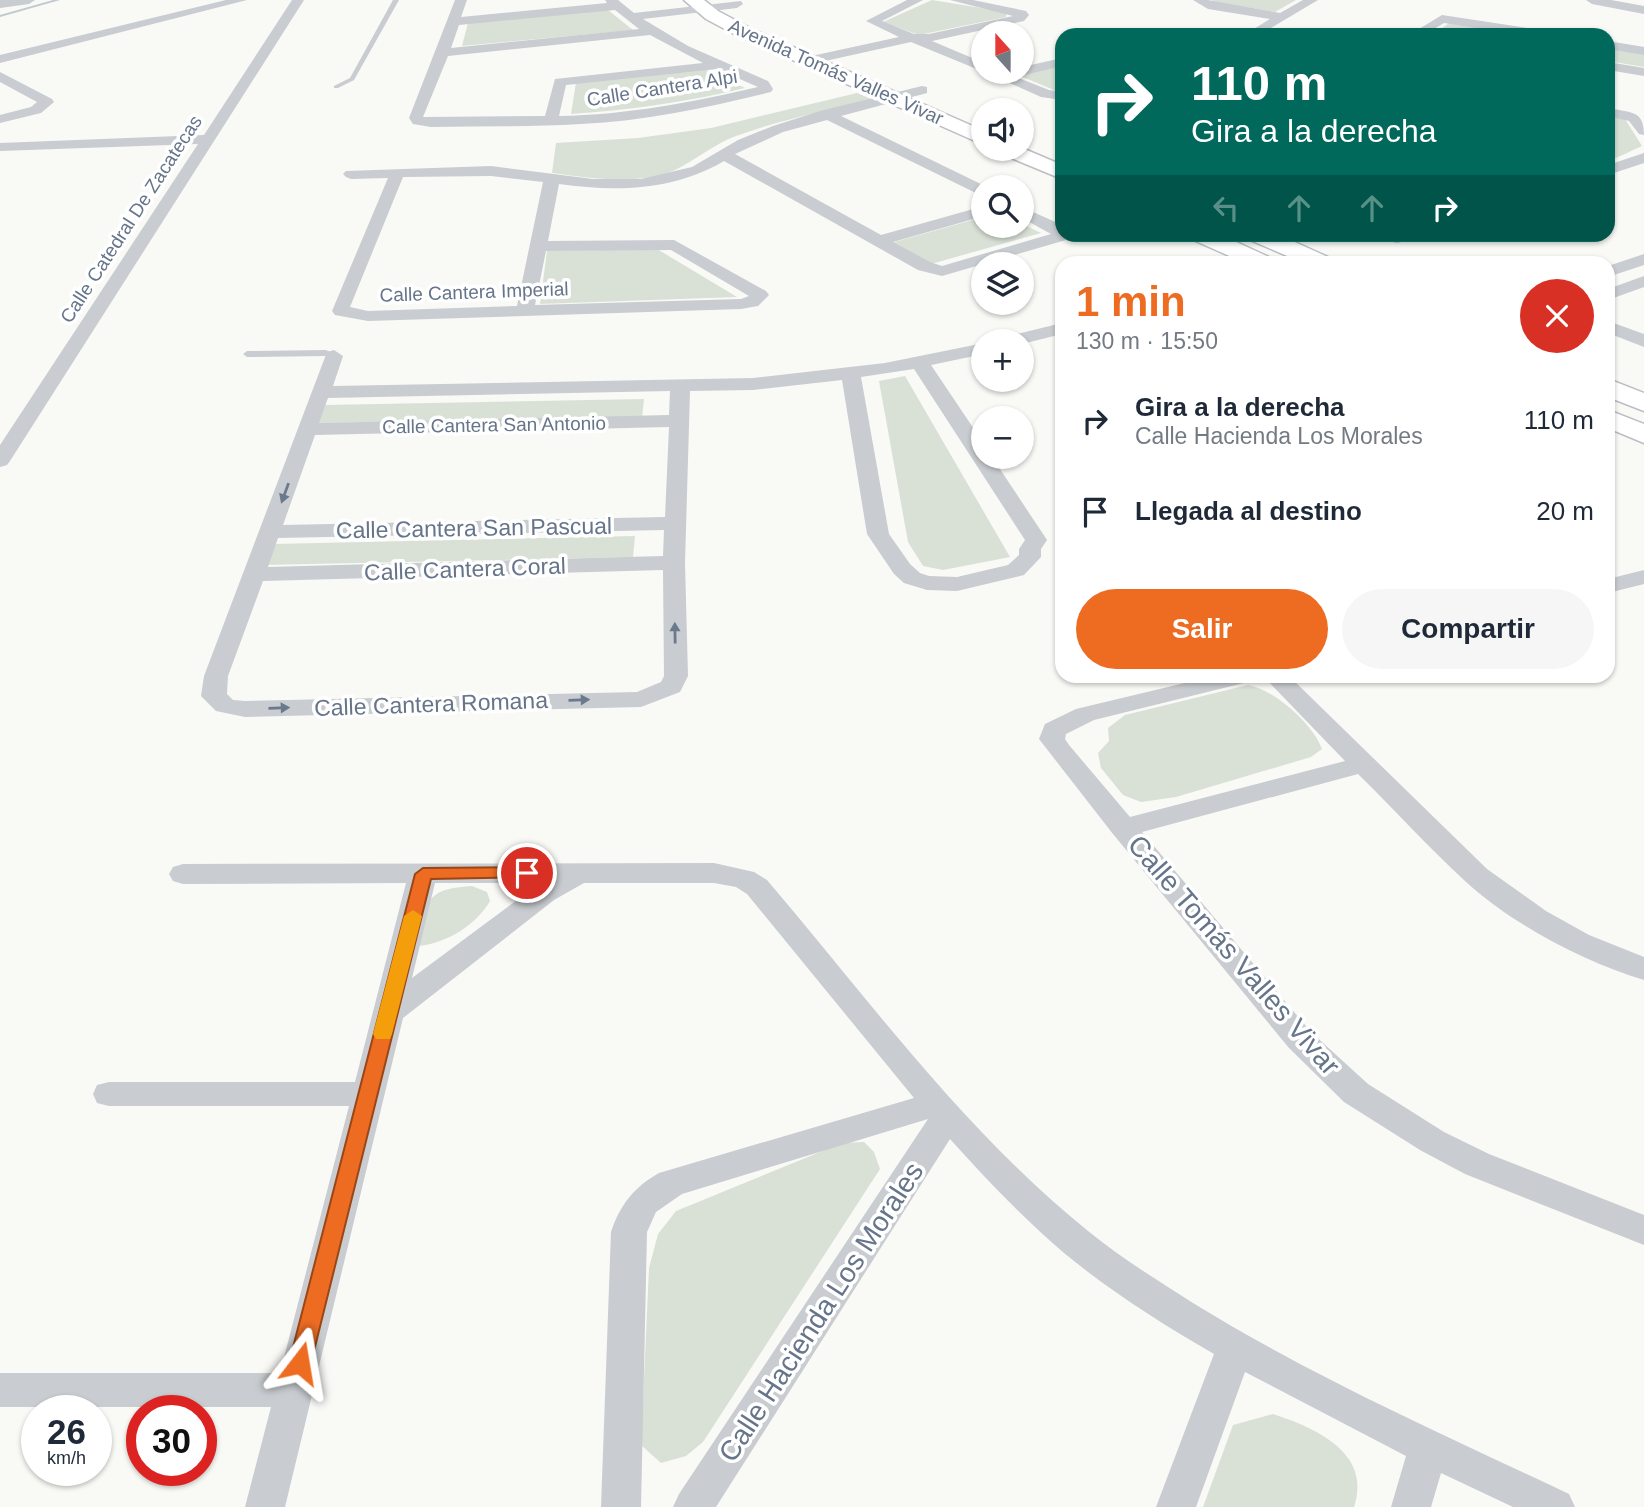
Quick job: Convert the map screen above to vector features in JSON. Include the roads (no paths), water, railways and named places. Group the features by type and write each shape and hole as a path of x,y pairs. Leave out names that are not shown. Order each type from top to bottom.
{"main road":[{"name":"Avenida Tomás Valles Vivar","path":"704,4 769,24 843,58 887,95 930,93"},
{"name":"Avenida Tomás Valles Vivar","path":"704,4 726,23 971,133"},
{"path":"1034,161 1055,170"},
{"path":"1217,242 1248,256"},
{"path":"1274,242 1306,256"},
{"path":"1615,390 1644,403"},
{"path":"1615,421 1644,434"}],"street":[{"path":"1,4 29,0"},
{"path":"0,59 241,0"},
{"name":"Calle Catedral De Zacatecas","path":"0,461 298,0"},
{"name":"Calle Cantera Alpi","path":"461,0 416,118 418,121 551,121 660,112 766,89 763,84 652,31 621,9"},
{"path":"917,0 873,20 971,62"},
{"path":"813,64 1023,16 1017,11 956,0"},
{"path":"1199,0 1208,5 1283,17"},
{"path":"1263,28 1312,0"},
{"path":"1592,0 1644,10"},
{"path":"453,22 704,4"},
{"path":"1428,28 1441,19 1500,28"},
{"path":"443,53 652,31"},
{"path":"1615,46 1644,51"},
{"path":"1034,67 1055,63"},
{"name":"Calle Cantera Alpi","path":"551,121 560,82 720,65"},
{"path":"1615,67 1644,72"},
{"path":"0,76 47,102 36,110 0,119"},
{"path":"1022,84 1055,95"},
{"path":"351,174 491,172 603,185 641,184 682,175 759,136 831,117 887,95"},
{"path":"1615,114 1634,118 1644,131"},
{"path":"831,117 971,186"},
{"path":"0,147 207,139"},
{"path":"723,154 924,266 942,271 1055,237"},
{"path":"1615,168 1644,158"},
{"path":"1615,163 1625,165"},
{"name":"Calle Cantera Imperial","path":"398,172 341,311 368,316 741,304 758,299 760,295 674,245 537,246"},
{"path":"524,311 552,178"},
{"path":"879,241 971,215"},
{"path":"1034,218 1055,228"},
{"path":"1615,269 1644,259"},
{"path":"1615,292 1644,281"},
{"path":"1615,329 1644,341"},
{"path":"1034,335 1055,330"},
{"path":"322,392 753,384 851,374 920,363 971,351"},
{"name":"Calle Cantera Romana","path":"334,356 214,685 215,696 225,706 245,709 651,696 671,687 676,676 674,563 680,387"},
{"path":"851,374 878,534 902,569 912,578 940,584 957,584 1016,570 1030,557 1030,549 1036,540 920,363"},
{"name":"Calle Cantera San Antonio","path":"309,429 679,421"},
{"name":"Calle Cantera San Pascual","path":"271,532 677,523"},
{"name":"Calle Cantera Coral","path":"256,574 674,563"},
{"path":"1615,584 1644,577"},
{"name":"Calle Tomás Valles Vivar","path":"1214,683 1085,714 1054,730 1052,739 1059,751 1300,1040 1356,1093 1432,1141 1477,1164 1644,1230"},
{"path":"1282,683 1450,850 1506,898 1578,942 1644,969"},
{"name":"Calle Tomás Valles Vivar","path":"1124,828 1364,764"},
{"path":"389,1012 544,893 578,873"},
{"path":"183,874 714,873 744,879 757,887 942,1110 1063,1231 1123,1277 1288,1378 1555,1507"},
{"path":"265,1507 423,874"},
{"path":"109,1094 367,1094"},
{"path":"621,1507 629,1232 633,1215 641,1203 653,1192 671,1183 942,1110"},
{"name":"Calle Hacienda Los Morales","path":"693,1507 942,1110"},
{"path":"1176,1507 1235,1348"},
{"path":"0,1390 293,1390"},
{"path":"1411,1507 1429,1446"}],"lane":[{"path":"336,87 352,79 396,0"},
{"path":"247,354 326,353 334,356"}],"waterway":[{"path":"0,16 58,0"}]}
